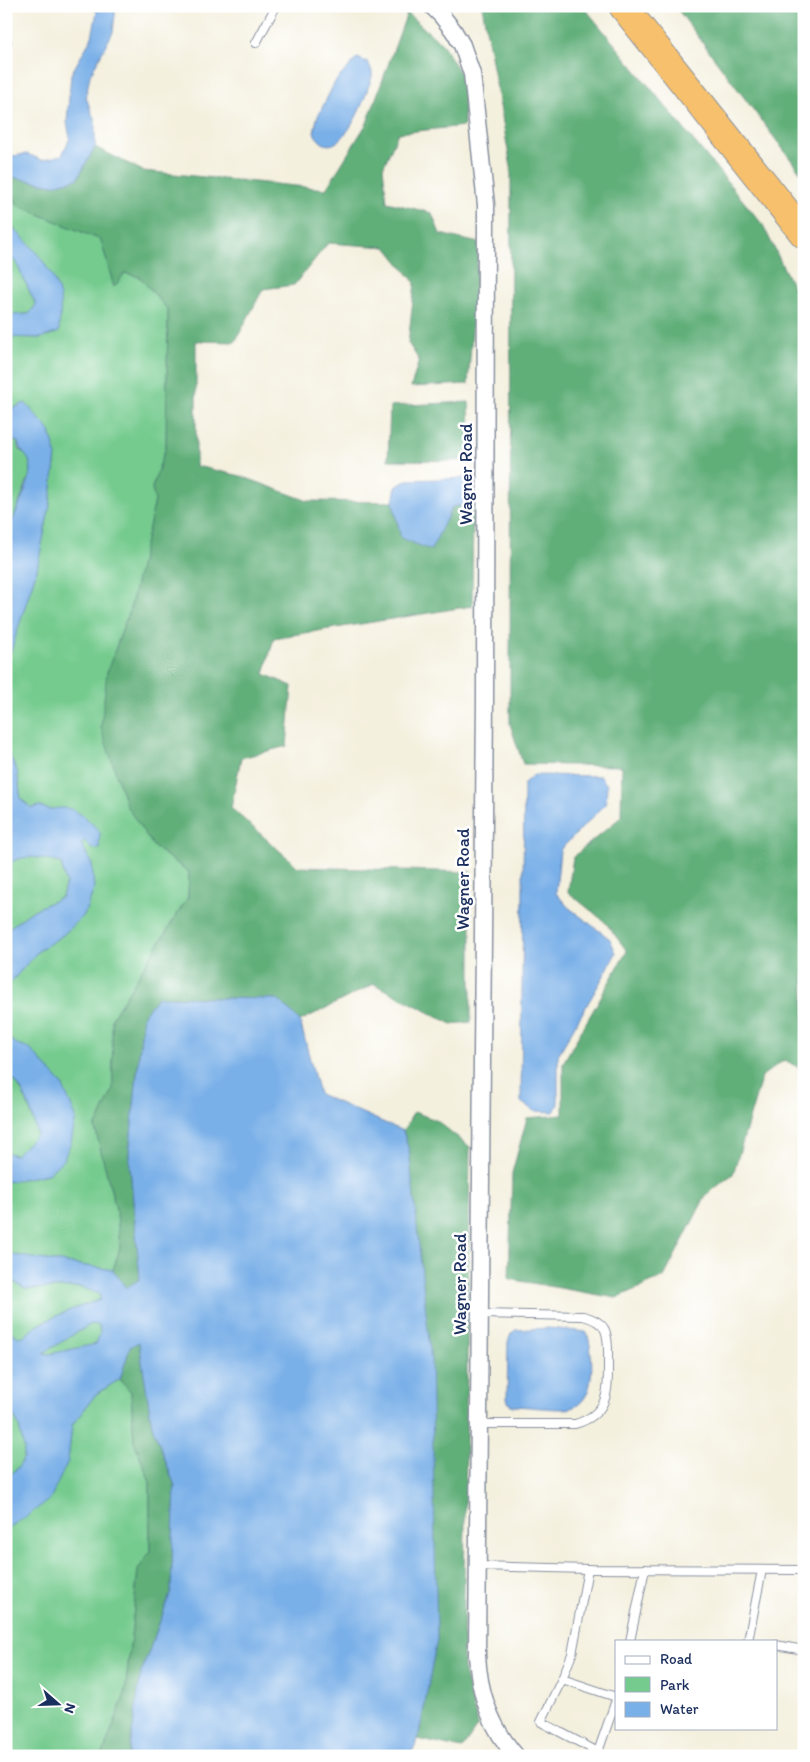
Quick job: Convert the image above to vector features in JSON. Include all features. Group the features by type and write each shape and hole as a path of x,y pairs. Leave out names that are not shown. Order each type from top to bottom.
{"highway":[{"path":"624,6 804,234"}],"street":[{"name":"Wagner Road","path":"432,6 453,30 462,45 472,74 486,205 485,669 477,1655 481,1690 487,1710 504,1742 516,1756"}],"lane":[{"path":"256,43 276,6"},
{"path":"479,1424 575,1424 588,1420 598,1412 605,1401 608,1390 607,1339 605,1330 593,1319 583,1316 480,1314"},
{"path":"478,1566 588,1569 804,1570"},
{"path":"588,1569 572,1654 541,1722 598,1752 615,1702"},
{"path":"630,1640 645,1569"},
{"path":"748,1640 762,1570"},
{"path":"778,1646 804,1650"},
{"path":"562,1679 615,1699"}],"green space":[{"path":"482,6 583,6 763,225 804,310 804,1070 784,1060 762,1076 733,1174 706,1195 664,1277 616,1298 509,1279 512,1173 527,1118 563,1115 563,1063 627,951 605,922 568,892 573,857 621,817 622,766 523,764 510,724 511,167"},
{"path":"691,6 804,6 804,177 678,10"},
{"path":"407,13 443,45 464,79 464,126 398,133 383,168 387,202 432,213 440,234 479,243 468,384 411,387 419,360 408,343 415,283 386,247 328,243 294,285 263,289 235,342 196,341 196,466 241,476 308,501 393,502 401,538 431,549 452,507 473,504 472,606 274,638 264,674 292,686 287,746 241,758 231,808 298,867 471,872 471,1022 452,1024 374,984 300,1021 277,999 158,997 143,1015 129,1155 140,1279 126,1289 113,1270 120,1248 117,1213 95,1128 113,1090 112,1018 188,897 189,872 154,847 127,807 101,728 107,672 131,606 155,501 152,488 166,447 168,310 140,277 125,273 114,287 101,240 17,205 6,176 53,185 77,179 95,147 143,171 326,189 367,123"},
{"path":"6,176 17,205 101,240 114,287 125,273 140,277 168,310 166,447 152,488 155,501 131,606 107,672 154,847 189,872 188,897 112,1018 113,1090 95,1128 117,1213 120,1248 113,1270 6,1254 6,1182 48,1174 31,1049 20,1046 6,1037 6,989 38,951 63,935 84,915 94,889 92,865 81,843 85,841 99,848 49,811 40,806 32,808 21,799 17,772 6,748 6,655 11,650 37,569 50,504 56,454 25,403 6,412 6,337 41,338 59,332 15,229 6,223"},
{"path":"6,254 16,262 36,305 30,314 6,314"},
{"path":"469,402 471,461 388,460 390,406"},
{"path":"6,439 18,442 18,448 29,458 31,471 8,533 6,533"},
{"path":"30,856 61,863 66,883 62,897 34,910 6,930 6,865 18,858"},
{"path":"6,1071 18,1084 22,1092 37,1134 16,1155 7,1153 6,1150"},
{"path":"414,1112 436,1120 470,1147 463,1668 478,1725 462,1749 418,1739 437,1639 409,1151 403,1131"},
{"path":"10,1280 26,1289 81,1287 100,1293 100,1300 60,1314 37,1326 24,1336 18,1337 6,1328 6,1281"},
{"path":"91,1324 99,1325 100,1333 96,1344 50,1354 42,1353"},
{"path":"139,1341 152,1425 175,1486 171,1592 141,1673 129,1756 102,1756 125,1694 138,1570 150,1551 150,1482 134,1441 131,1392 120,1379 130,1347"},
{"path":"120,1379 131,1392 134,1441 150,1482 150,1551 138,1570 125,1694 102,1756 13,1756 6,1732 6,1529 24,1518 68,1461 72,1425 96,1394"},
{"path":"6,1400 19,1427 25,1450 24,1457 17,1469 6,1478"}],"water":[{"path":"92,6 116,6 113,32 90,75 86,97 95,122 95,147 77,179 53,185 6,176 6,157 27,154 42,160 62,155 70,138 67,122 71,74 92,37 97,12"},
{"path":"357,58 368,62 372,72 364,100 346,133 338,141 330,145 322,143 314,133 317,118 335,82"},
{"path":"6,223 38,255 56,284 60,302 59,332 41,338 6,337 6,314 29,314 36,305 16,262 6,254"},
{"path":"25,403 50,431 56,454 50,504 37,569 11,651 6,655 6,533 8,533 25,491 31,470 29,461 20,449 18,442 6,439 6,412"},
{"path":"470,478 473,504 452,507 431,550 401,538 393,502 396,487 407,480"},
{"path":"6,748 17,771 21,800 32,808 40,806 49,809 68,808 73,810 88,820 100,832 99,848 92,849 85,841 81,843 92,865 94,889 84,915 63,935 38,951 6,989 6,930 34,910 62,897 66,883 61,863 27,857 20,858 6,865 6,831 9,828 6,823"},
{"path":"534,775 600,776 607,785 606,804 560,850 556,893 568,907 610,939 616,953 558,1055 558,1104 554,1112 534,1111 521,1102 524,783"},
{"path":"158,997 277,999 300,1021 319,1094 403,1131 409,1151 431,1360 437,1639 418,1739 410,1756 129,1756 141,1673 171,1592 175,1486 152,1425 139,1342 130,1347 120,1379 96,1394 72,1425 68,1461 50,1499 6,1529 6,1478 18,1468 24,1457 24,1448 19,1426 6,1400 6,1328 18,1337 24,1336 37,1326 53,1318 100,1300 100,1294 81,1287 26,1289 11,1280 6,1281 6,1254 113,1270 126,1288 140,1279 129,1155 143,1015","holes":["91,1324 99,1325 100,1333 96,1344 50,1354 43,1353"]},
{"path":"6,1037 20,1046 30,1049 62,1084 76,1117 71,1142 63,1160 48,1174 6,1182 6,1150 7,1153 16,1155 37,1134 26,1100 18,1084 6,1071"},
{"path":"548,1328 587,1332 592,1363 590,1386 586,1396 580,1404 566,1409 513,1406 509,1404 507,1399 508,1342 510,1335 515,1330"}]}
